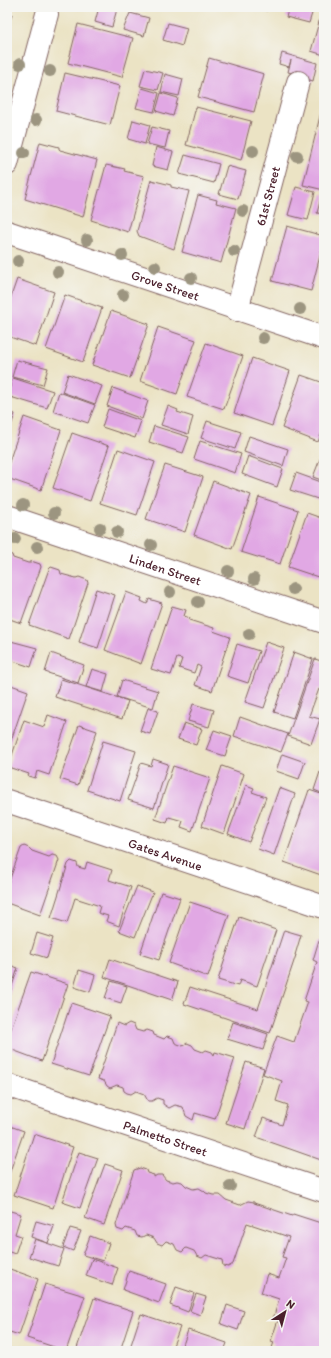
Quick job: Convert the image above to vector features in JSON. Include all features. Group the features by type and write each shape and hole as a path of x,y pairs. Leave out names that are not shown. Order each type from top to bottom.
{"street":[{"path":"7,164 48,14"},
{"name":"61st Street","path":"237,310 298,82"},
{"name":"Grove Street","path":"7,232 324,338"},
{"name":"Linden Street","path":"7,516 324,622"},
{"name":"Gates Avenue","path":"7,801 324,907"},
{"name":"Palmetto Street","path":"7,1085 324,1191"}],"building":[{"path":"99,7 111,7 117,9 112,27 95,22"},
{"path":"253,7 268,7 267,11"},
{"path":"289,7 314,7 309,23 286,17"},
{"path":"324,7 324,55 311,51"},
{"path":"7,13 12,14 7,31"},
{"path":"130,13 149,18 144,36 123,30"},
{"path":"168,23 187,28 182,46 163,40"},
{"path":"78,24 133,38 122,77 68,63"},
{"path":"282,53 317,63 313,81 300,77 300,75 288,72 291,60 289,67 279,64"},
{"path":"209,58 264,74 254,112 198,97"},
{"path":"145,69 163,73 158,90 140,86"},
{"path":"65,73 120,86 110,125 56,111"},
{"path":"165,74 183,79 179,96 161,92"},
{"path":"142,88 159,93 154,112 136,108"},
{"path":"161,93 178,98 173,116 156,111"},
{"path":"323,104 324,105 324,190 303,185"},
{"path":"196,107 251,121 241,160 186,145"},
{"path":"133,120 150,125 145,144 128,139"},
{"path":"152,127 169,131 165,148 147,144"},
{"path":"40,142 59,147 60,150 97,160 83,217 25,199"},
{"path":"156,147 173,152 168,170 152,166"},
{"path":"185,155 219,164 214,183 179,174"},
{"path":"106,165 125,169 124,171 144,176 128,232 91,220"},
{"path":"227,166 246,171 238,199 219,194"},
{"path":"151,180 189,191 174,249 139,236 137,231"},
{"path":"296,187 315,192 308,220 288,215"},
{"path":"322,194 324,195 324,214 317,213"},
{"path":"198,195 217,200 216,203 236,208 221,263 182,252"},
{"path":"287,226 324,236 311,291 272,281"},
{"path":"17,279 54,292 36,346 7,336 7,308"},
{"path":"324,279 324,295 320,294"},
{"path":"65,295 102,308 83,362 46,349"},
{"path":"111,311 149,324 130,378 92,365"},
{"path":"158,327 196,340 177,394 140,381"},
{"path":"206,343 243,356 224,409 187,397"},
{"path":"252,358 290,371 272,426 234,413"},
{"path":"17,360 48,368 43,385 12,377"},
{"path":"68,374 102,386 95,404 62,392"},
{"path":"301,375 324,383 324,427 318,442 282,428"},
{"path":"13,378 53,391 47,408 7,396"},
{"path":"113,388 148,401 142,419 107,406"},
{"path":"59,392 95,405 88,423 53,411"},
{"path":"168,406 178,410 177,412 193,417 188,434 161,425"},
{"path":"108,409 141,421 135,438 102,427"},
{"path":"7,411 15,414 7,437"},
{"path":"24,417 61,430 41,490 7,478 7,468"},
{"path":"207,421 241,432 235,449 201,438"},
{"path":"154,426 189,437 183,453 149,442"},
{"path":"72,433 109,446 90,501 53,488"},
{"path":"249,436 288,449 283,466 244,452"},
{"path":"200,441 241,454 235,473 194,459"},
{"path":"118,449 155,462 137,515 100,503"},
{"path":"248,456 283,469 277,487 242,474"},
{"path":"320,459 324,461 324,481 313,477"},
{"path":"165,465 203,477 185,532 146,519"},
{"path":"296,473 324,483 324,501 290,490"},
{"path":"213,481 251,495 232,549 194,535"},
{"path":"259,497 298,510 280,564 241,552"},
{"path":"307,513 324,519 324,579 288,567"},
{"path":"7,553 12,555 13,558 28,563 31,563 31,561 40,564 41,567 21,623 7,618"},
{"path":"51,567 60,570 61,574 76,578 79,577 87,580 88,583 69,639 29,625"},
{"path":"96,589 115,595 98,648 79,642"},
{"path":"126,592 142,598 141,601 147,604 149,599 162,603 141,664 105,650"},
{"path":"172,606 186,610 184,616 190,618 189,620 214,628 213,631 230,637 212,691 195,685 201,667 197,665 194,673 179,668 182,659 177,658 171,675 151,669"},
{"path":"7,640 37,648 31,667 7,659"},
{"path":"266,642 284,648 264,708 245,702"},
{"path":"237,644 259,651 248,683 227,676"},
{"path":"294,652 313,659 293,718 274,712"},
{"path":"51,653 84,665 78,683 45,672"},
{"path":"315,659 324,662 324,690 319,689 309,716 320,719 311,744 288,736"},
{"path":"92,669 108,674 103,692 86,687"},
{"path":"61,679 128,701 122,719 55,697"},
{"path":"122,680 158,691 153,708 117,697"},
{"path":"11,685 28,691 7,752 7,697"},
{"path":"193,704 214,710 209,727 188,721"},
{"path":"148,708 158,711 150,734 140,731"},
{"path":"48,715 67,722 49,775 37,771 35,778 28,776 29,774 8,767 24,720 44,727"},
{"path":"240,717 288,734 281,752 234,736"},
{"path":"184,723 202,729 196,745 178,739"},
{"path":"79,725 97,731 78,785 60,779"},
{"path":"214,730 232,736 225,756 206,750"},
{"path":"103,741 136,751 120,801 87,790"},
{"path":"282,754 305,762 299,779 276,771"},
{"path":"153,759 168,764 154,808 128,800 141,763 151,766"},
{"path":"173,766 210,778 192,831 181,827 183,821 169,817 167,823 155,819"},
{"path":"222,766 244,774 224,834 202,826"},
{"path":"320,772 324,774 324,794 314,790"},
{"path":"246,785 254,788 252,792 266,797 249,842 228,834"},
{"path":"279,788 295,794 274,855 258,849"},
{"path":"309,790 324,795 324,876 284,862"},
{"path":"24,846 32,851 49,857 52,855 57,856 59,860 40,915 7,903 7,887 21,848"},
{"path":"71,861 77,863 78,867 85,869 87,862 112,870 109,880 131,887 119,926 106,921 108,916 98,913 100,906 75,898 67,923 51,918 68,864"},
{"path":"137,886 153,892 135,937 119,931"},
{"path":"161,892 180,898 159,960 140,954"},
{"path":"190,902 229,915 208,977 169,963"},
{"path":"239,917 276,930 257,986 240,980 238,986 218,980"},
{"path":"284,930 301,935 296,955 270,1033 184,1004 190,987 258,1009"},
{"path":"37,933 53,938 47,958 31,953"},
{"path":"319,940 324,942 324,1113 322,1117 324,1118 324,1161 256,1137 263,1118 282,1125 288,1105 276,1101 282,1081 263,1074 277,1036 294,1042 308,1002 304,1001 317,962 313,960"},
{"path":"110,959 178,982 172,1000 104,977"},
{"path":"7,964 18,968 7,1001"},
{"path":"79,970 95,975 90,992 74,987"},
{"path":"31,972 68,984 42,1061 7,1048 7,1040"},
{"path":"111,981 127,986 121,1003 105,998"},
{"path":"71,1003 110,1016 89,1076 51,1064"},
{"path":"233,1022 268,1034 263,1050 227,1039"},
{"path":"117,1023 124,1026 129,1023 134,1025 136,1030 143,1032 147,1030 164,1039 167,1036 173,1038 175,1043 183,1046 187,1043 192,1045 195,1049 203,1052 206,1050 212,1052 214,1055 215,1052 235,1058 215,1119 195,1113 193,1120 186,1116 183,1107 175,1105 169,1108 163,1104 163,1100 157,1098 152,1101 148,1101 144,1094 136,1091 131,1094 127,1093 124,1091 123,1087 117,1085 110,1088 104,1081 98,1079"},
{"path":"246,1062 264,1068 245,1129 226,1123"},
{"path":"7,1125 24,1131 7,1180"},
{"path":"34,1134 73,1147 53,1208 14,1195"},
{"path":"79,1152 98,1158 80,1208 62,1202"},
{"path":"105,1164 123,1170 104,1225 85,1218"},
{"path":"140,1168 146,1170 147,1173 154,1175 154,1177 157,1175 162,1175 166,1180 182,1182 186,1186 193,1189 199,1188 206,1193 220,1195 226,1200 240,1205 248,1201 254,1202 292,1216 293,1214 324,1224 324,1351 271,1351 274,1342 271,1341 278,1320 273,1319 279,1299 261,1293 267,1274 279,1278 286,1258 282,1257 289,1237 247,1223 233,1264 228,1267 223,1266 222,1260 206,1255 202,1258 197,1256 194,1251 186,1248 182,1252 177,1250 174,1244 166,1241 162,1245 157,1243 154,1238 146,1235 142,1237 137,1236 135,1231 126,1228 123,1231 117,1229 116,1225 134,1170"},
{"path":"7,1210 21,1214 15,1234 21,1236 15,1254 7,1251"},
{"path":"36,1221 54,1226 48,1243 31,1237"},
{"path":"70,1228 81,1231 73,1251 63,1247"},
{"path":"90,1236 109,1243 103,1261 83,1255"},
{"path":"35,1239 64,1249 58,1266 29,1257"},
{"path":"92,1259 118,1268 112,1285 86,1276"},
{"path":"7,1268 38,1279 19,1335 7,1331"},
{"path":"129,1271 166,1284 159,1303 123,1290"},
{"path":"45,1284 85,1296 66,1351 27,1338"},
{"path":"176,1287 194,1293 188,1312 170,1305"},
{"path":"196,1294 206,1297 200,1315 190,1311"},
{"path":"94,1298 133,1311 120,1351 76,1351"},
{"path":"227,1305 244,1311 238,1330 221,1324"},
{"path":"141,1314 180,1327 171,1351 129,1351"},
{"path":"188,1330 227,1343 224,1351 181,1351"}]}
